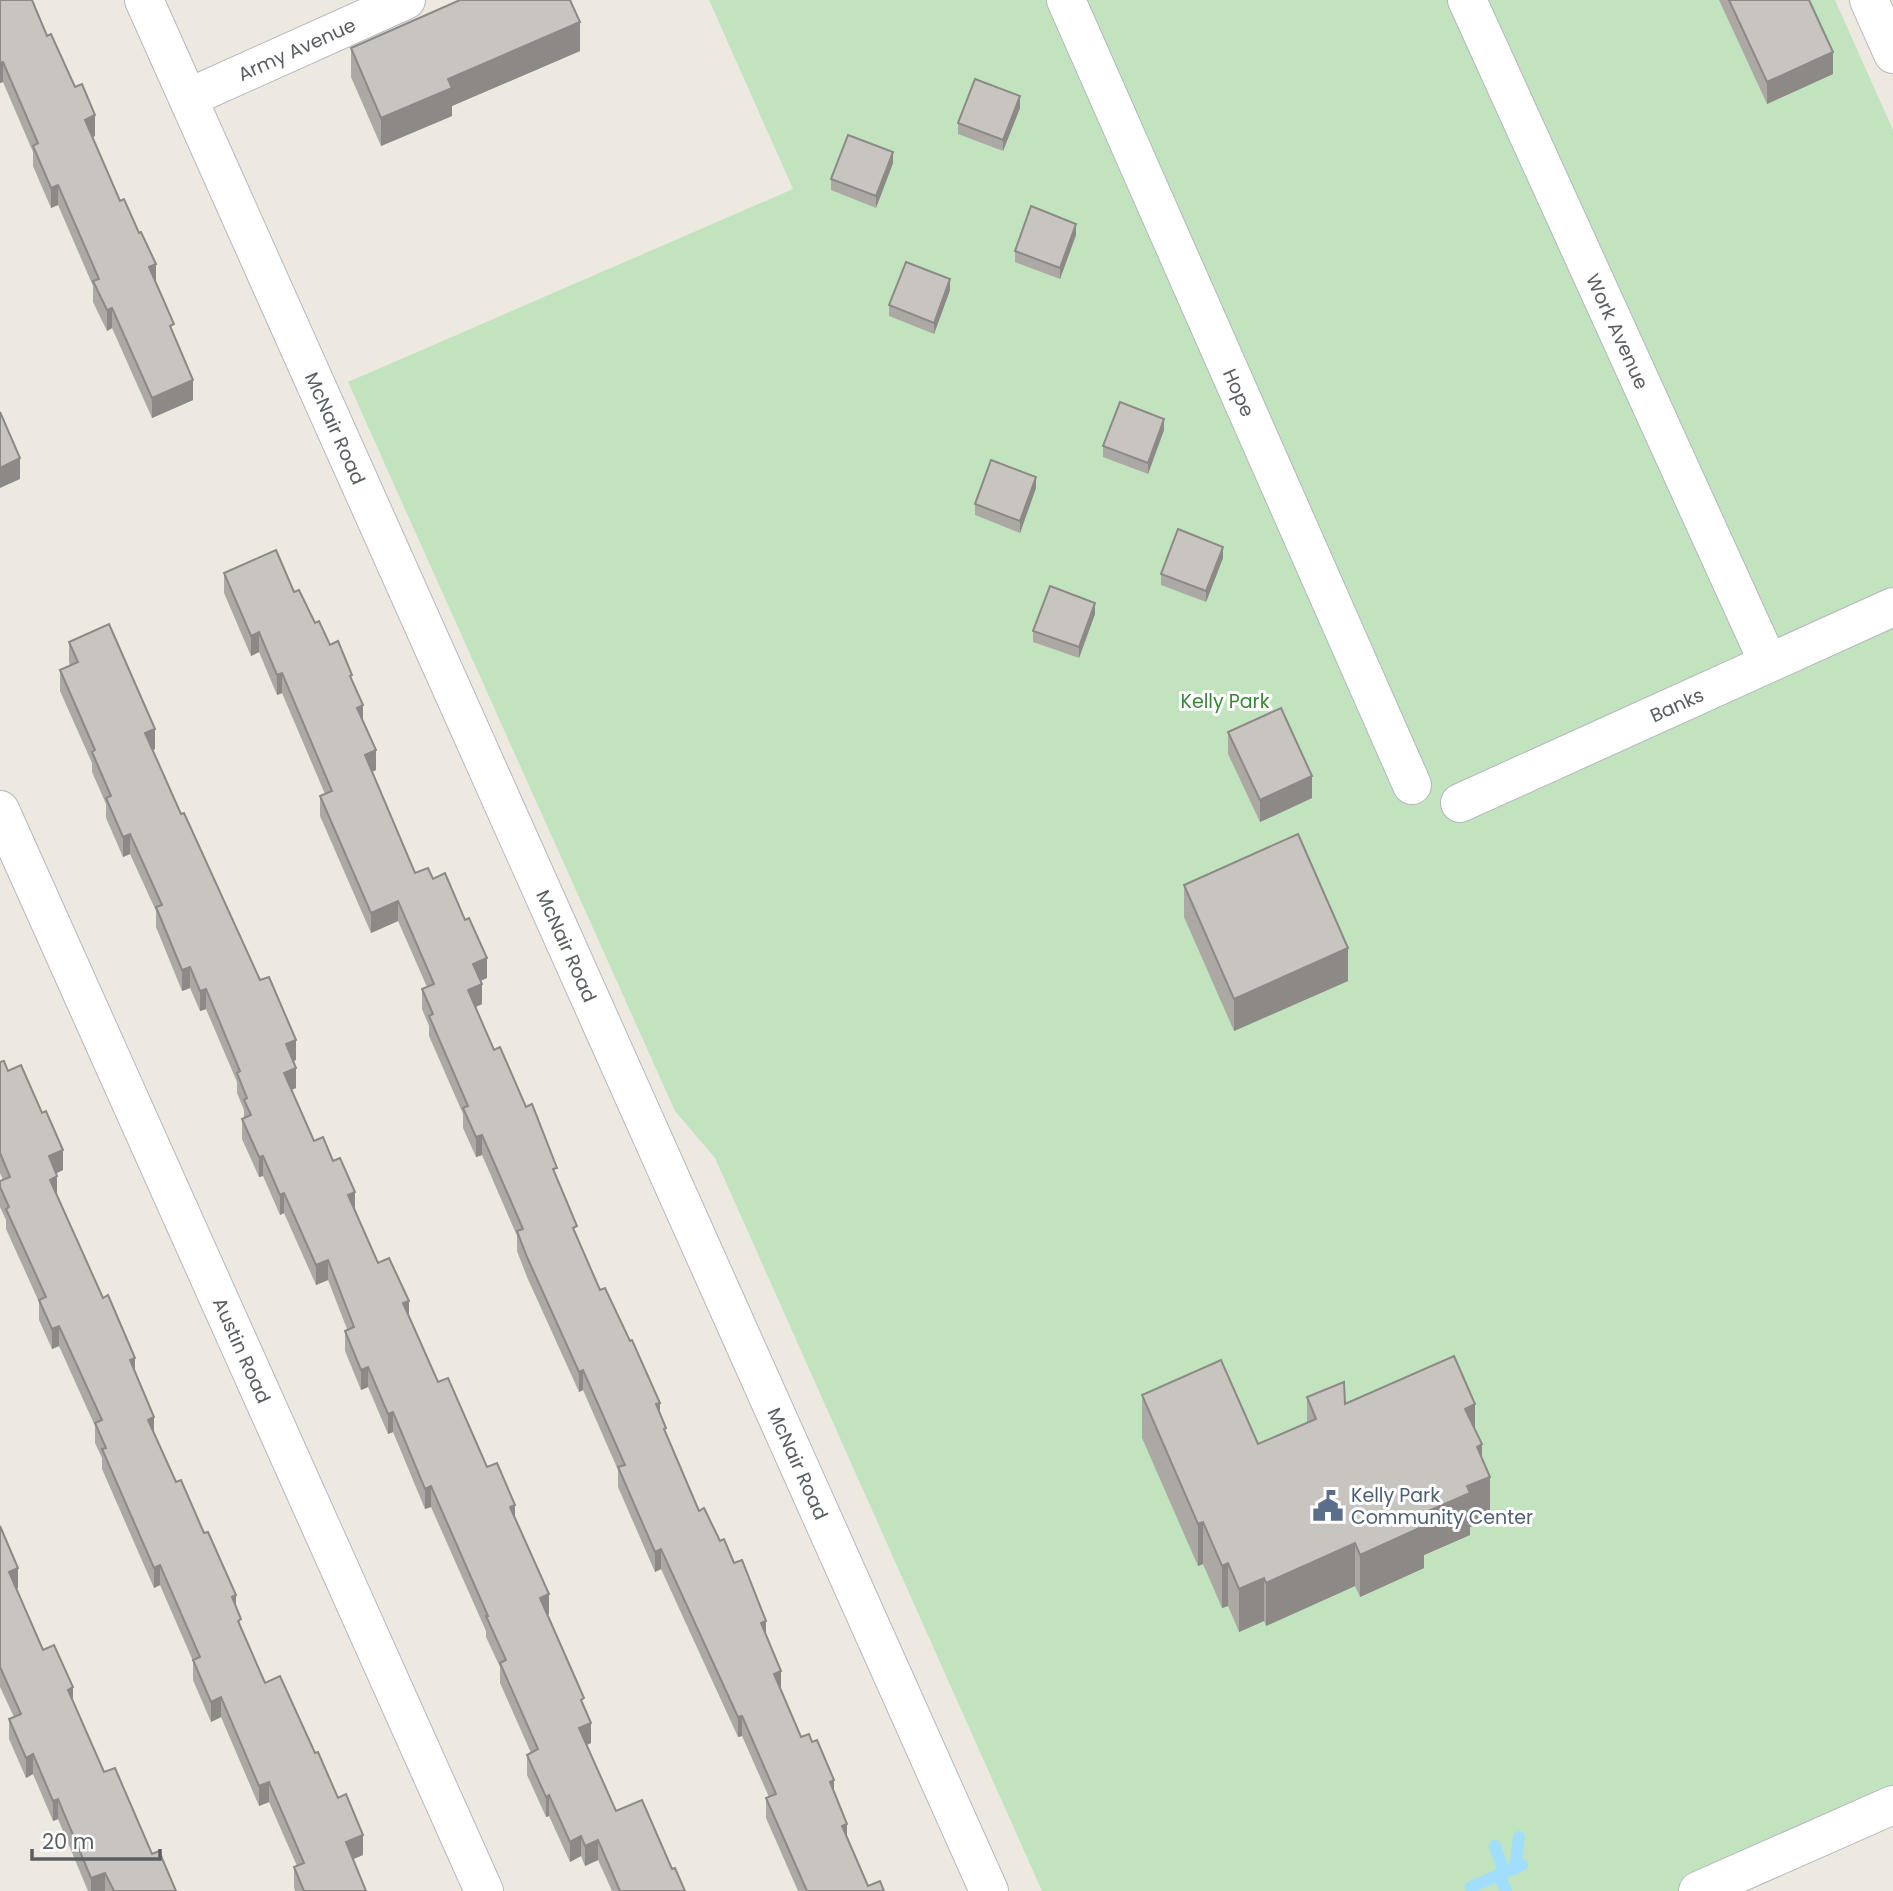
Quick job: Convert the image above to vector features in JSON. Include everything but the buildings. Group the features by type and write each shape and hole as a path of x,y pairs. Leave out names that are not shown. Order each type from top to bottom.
{"street":[{"name":"McNair Road","path":"145,0 989,1891"},
{"name":"Army Avenue","path":"188,97 406,0"},
{"name":"Hope","path":"1066,0 1412,785"},
{"name":"Work Avenue","path":"1468,0 1768,662"},
{"path":"1869,0 1893,54"},
{"name":"Banks","path":"1460,803 1893,607"},
{"name":"Austin Road","path":"0,810 484,1891"},
{"path":"1698,1891 1893,1805"}],"green space":[{"name":"Kelly Park","path":"709,0 1835,0 1893,130 1893,1805 1698,1891 1042,1891 715,1158 675,1111 348,382 793,189"}],"waterway":[{"path":"1515,1868 1519,1837"},
{"path":"1495,1846 1504,1872"},
{"path":"1471,1887 1522,1865"},
{"path":"1499,1875 1506,1891"}],"place":[{"name":"Kelly Park Community Center","path":"1328,1506"}]}
